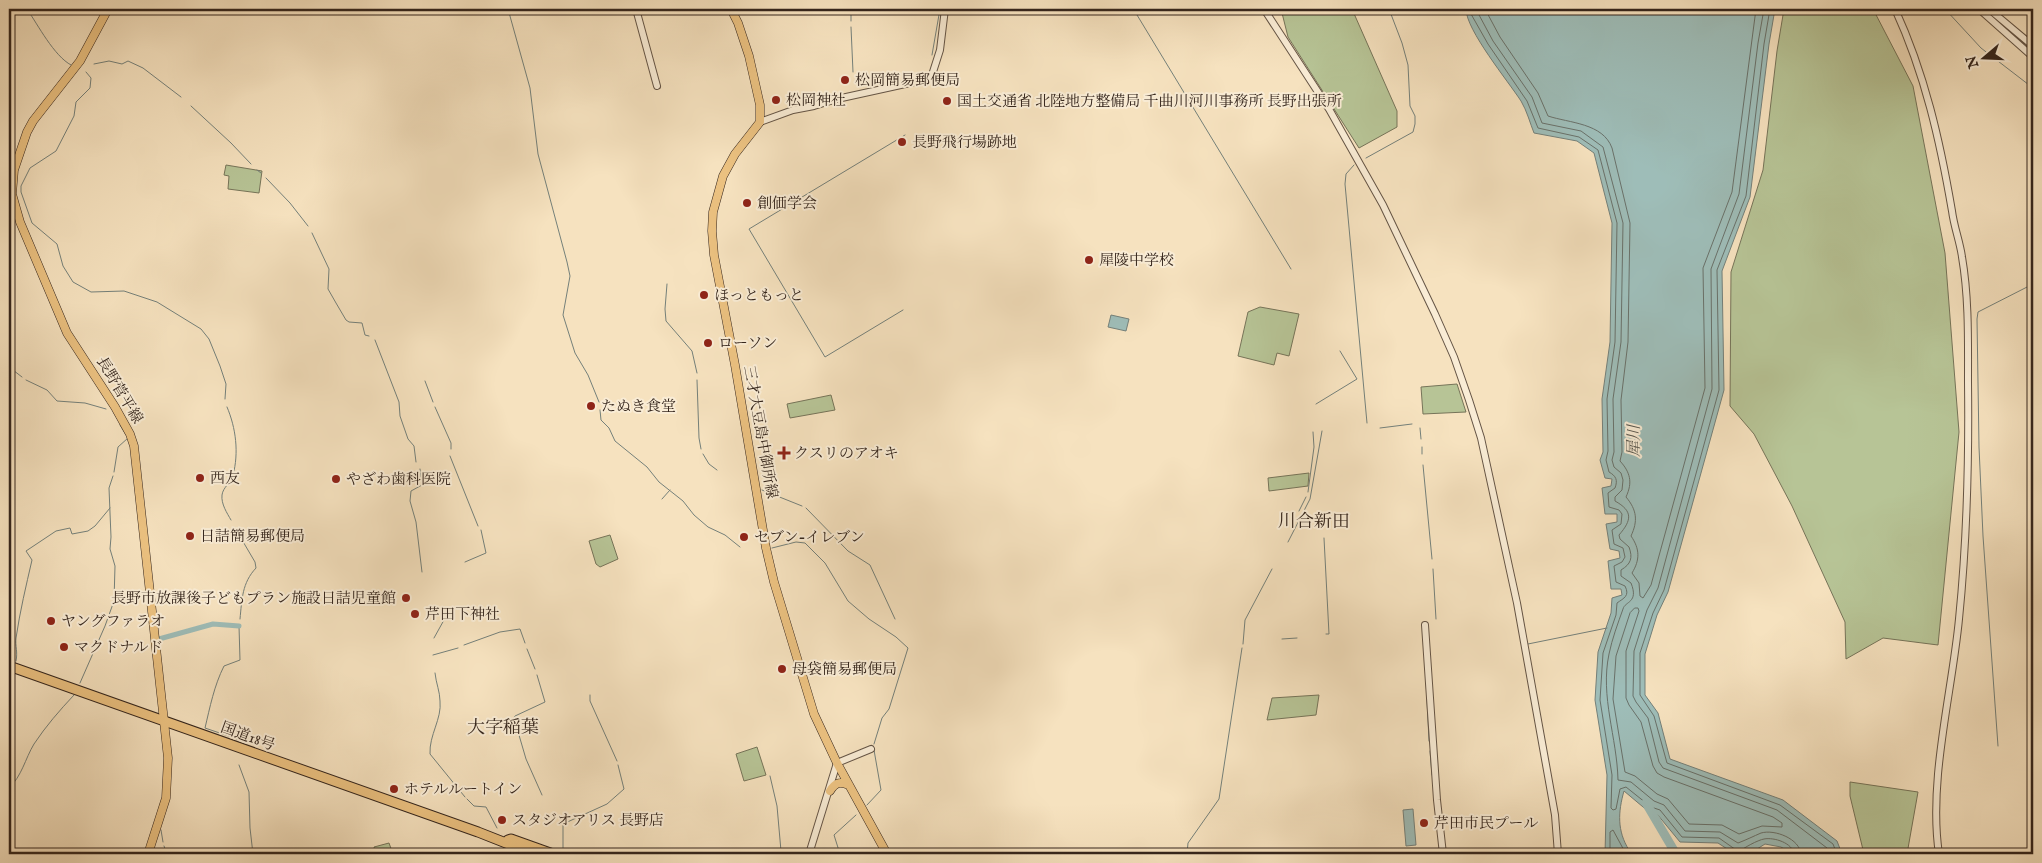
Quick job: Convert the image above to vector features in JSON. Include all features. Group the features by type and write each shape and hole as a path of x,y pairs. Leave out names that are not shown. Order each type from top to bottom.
{"highway":[{"name":"国道18号","path":"9,666 478,832 534,854"},
{"name":"国道18号","path":"478,832 547,854"},
{"path":"508,840 512,839 553,854"}],"main road":[{"name":"長野菅平線","path":"108,9 80,61 27,132 14,170 12,194 20,222 67,333 88,363 130,434 136,459 168,758 166,798 148,854"},
{"path":"731,9 738,23 749,56 760,105 760,122"},
{"name":"三才大豆島中御所線","path":"760,122 735,154 717,192 712,231 714,255 774,582 814,714 837,763 887,854"},
{"path":"830,791 834,784 838,782 849,784"}],"street":[{"path":"636,9 657,86"},
{"path":"760,122 793,110 919,81 932,75 940,50 945,9"},
{"path":"1264,9 1329,109 1378,197 1435,314 1467,392 1483,448 1517,603 1554,815 1558,854"},
{"path":"1895,9 1919,69 1931,106 1954,225 1962,256 1965,289 1968,348 1968,491 1964,571 1938,785 1936,821 1939,854"},
{"path":"1979,9 2033,58"},
{"path":"1989,9 2033,46"},
{"path":"1425,625 1436,800 1443,854"},
{"path":"809,854 830,791 837,763 871,748"}],"green space":[{"path":"1281,9 1352,9 1397,111 1397,127 1359,148 1288,37"},
{"path":"1784,9 1873,9 1913,86 1945,253 1959,432 1938,645 1883,638 1846,659 1845,622 1792,506 1754,434 1730,406 1731,272 1763,170 1777,51"},
{"path":"226,165 262,171 259,193 228,189 229,176 224,175"},
{"path":"1260,307 1299,314 1289,356 1277,353 1274,365 1238,356 1248,312"},
{"path":"1457,384 1466,412 1423,414 1421,387"},
{"path":"831,395 835,410 790,418 787,404"},
{"path":"1309,473 1308,486 1269,491 1268,478"},
{"path":"610,535 618,559 600,567 596,564 589,541"},
{"path":"1319,695 1316,715 1267,720 1272,698"},
{"path":"757,747 766,775 744,781 736,754"},
{"path":"1850,782 1918,792 1907,854 1864,854 1850,796"},
{"path":"389,843 393,854 369,854 375,852 374,847"}],"water":[{"path":"1466,9 1775,9 1750,197 1722,271 1724,390 1668,592 1657,615 1645,654 1645,695 1658,713 1670,759 1783,800 1837,841 1842,854 1792,854 1781,847 1765,844 1757,849 1735,854 1718,843 1680,842 1657,814 1649,812 1624,791 1620,814 1622,836 1629,850 1639,854 1605,854 1607,775 1595,700 1598,652 1611,613 1612,598 1622,595 1621,589 1611,589 1608,561 1620,558 1619,551 1610,549 1606,524 1617,522 1617,514 1605,514 1602,488 1611,486 1612,479 1605,478 1600,460 1603,452 1602,399 1610,342 1612,223 1594,153 1577,141 1534,133 1521,101 1480,42 1468,18"},
{"path":"1111,315 1129,319 1126,331 1108,327"},
{"path":"1413,809 1416,845 1406,846 1403,810"}],"waterway":[{"path":"27,9 58,55 71,65"},
{"path":"508,9 530,88 538,154 570,276 563,315 575,353 588,375 599,402"},
{"path":"851,9 851,21"},
{"path":"932,55 940,9"},
{"path":"1366,158 1413,132 1415,124 1415,116 1410,106 1408,65 1389,9"},
{"path":"1945,9 1981,48 2033,88"},
{"path":"1134,10 1291,269"},
{"path":"851,27 853,72"},
{"path":"94,64 109,61 122,64 128,61 143,68 181,97"},
{"path":"86,72 91,78 90,88 76,102 74,116 56,151 30,168 21,186 21,192 32,223 57,244 63,266 73,282 91,292 124,291 157,302 201,329 209,339 220,366 226,384 225,399"},
{"path":"191,106 251,164"},
{"path":"903,310 825,357 749,229 905,135"},
{"path":"1354,165 1346,174 1345,184 1367,423"},
{"path":"257,170 261,173"},
{"path":"266,178 290,203 308,226"},
{"path":"312,233 329,269 328,289 346,320 362,323 365,335 369,336"},
{"path":"667,284 666,321 692,351 697,373"},
{"path":"1998,746 1983,536 1979,447 1977,319 1978,312 2033,284"},
{"path":"375,340 399,402 400,416 408,439 414,446 416,462"},
{"path":"1316,404 1357,379 1340,351"},
{"path":"9,367 22,377"},
{"path":"26,380 47,390 57,401 85,403 106,409"},
{"path":"697,380 701,449"},
{"path":"425,381 433,402"},
{"path":"227,407 233,423 236,458 233,475 224,490 222,502 231,520"},
{"path":"435,407 451,443 451,449"},
{"path":"600,410 601,420 609,428 615,441 647,467 659,482 683,501 694,515 708,527 725,535 740,547"},
{"path":"114,413 118,420"},
{"path":"1380,428 1412,424"},
{"path":"114,472 118,447 128,438 120,425"},
{"path":"1420,428 1421,439"},
{"path":"1288,542 1310,499 1322,431"},
{"path":"1308,492 1314,447 1313,432"},
{"path":"1422,447 1422,454"},
{"path":"703,454 709,464 717,470"},
{"path":"450,456 478,526"},
{"path":"1423,465 1432,559"},
{"path":"420,469 422,485 411,491 410,501 416,522 422,572"},
{"path":"80,683 114,601 115,566 110,549 109,488 113,476"},
{"path":"662,499 670,490"},
{"path":"762,490 802,506"},
{"path":"1299,511 1306,497"},
{"path":"16,661 18,628 32,560 26,551 56,531 70,528 72,534 88,531 95,526 110,508"},
{"path":"806,508 848,551 870,565 895,619"},
{"path":"235,528 255,562 256,568 245,585 240,619"},
{"path":"465,562 486,553 481,530"},
{"path":"1324,538 1329,634 1326,634"},
{"path":"772,548 796,542 805,543 825,563 848,601 908,648 889,709 882,718 874,744"},
{"path":"1243,644 1245,620 1272,569"},
{"path":"1433,569 1436,619"},
{"path":"434,638 449,611"},
{"path":"159,639 213,624 239,626"},
{"path":"239,626 240,660 224,666 215,689 205,728 246,742"},
{"path":"1528,644 1607,628"},
{"path":"464,645 500,632 520,629 525,643"},
{"path":"1282,639 1297,638"},
{"path":"433,655 458,648"},
{"path":"1187,854 1188,843 1219,799 1242,648"},
{"path":"527,649 535,669"},
{"path":"435,673 440,708 431,740 430,754 465,797"},
{"path":"537,675 545,702 514,718 526,759 542,795"},
{"path":"1426,679 1429,741"},
{"path":"9,788 17,778 39,737 74,695"},
{"path":"590,695 590,701 617,761"},
{"path":"867,805 881,790 874,750"},
{"path":"1430,751 1432,775"},
{"path":"239,765 249,792 253,854"},
{"path":"563,851 563,824 607,804 624,789 618,765"},
{"path":"769,854 781,851 777,806 770,776"},
{"path":"467,799 474,806 486,807 497,828"},
{"name":"犀川","path":"1646,803 1676,854"},
{"path":"840,854 834,835 856,815"},
{"path":"161,830 163,842"},
{"path":"164,846 167,854"}],"place":[{"name":"松岡簡易郵便局","path":"845,80"},
{"name":"松岡神社","path":"776,100"},
{"name":"国土交通省 北陸地方整備局 千曲川河川事務所 長野出張所","path":"947,101"},
{"name":"長野飛行場跡地","path":"902,142"},
{"name":"創価学会","path":"747,203"},
{"name":"犀陵中学校","path":"1089,260"},
{"name":"ほっともっと","path":"704,295"},
{"name":"ローソン","path":"708,343"},
{"name":"たぬき食堂","path":"591,406"},
{"name":"クスリのアオキ","path":"784,453"},
{"name":"西友","path":"200,478"},
{"name":"やざわ歯科医院","path":"336,479"},
{"name":"日詰簡易郵便局","path":"190,536"},
{"name":"セブン-イレブン","path":"744,537"},
{"name":"長野市放課後子どもプラン施設日詰児童館","path":"406,598"},
{"name":"芹田下神社","path":"415,614"},
{"name":"ヤングファラオ","path":"51,621"},
{"name":"マクドナルド","path":"64,647"},
{"name":"母袋簡易郵便局","path":"782,669"},
{"name":"ホテルルートイン","path":"394,789"},
{"name":"スタジオアリス 長野店","path":"502,820"},
{"name":"芹田市民プール","path":"1424,823"}],"district":[{"name":"川合新田","path":"1314,521"},
{"name":"大字稲葉","path":"503,727"}]}
